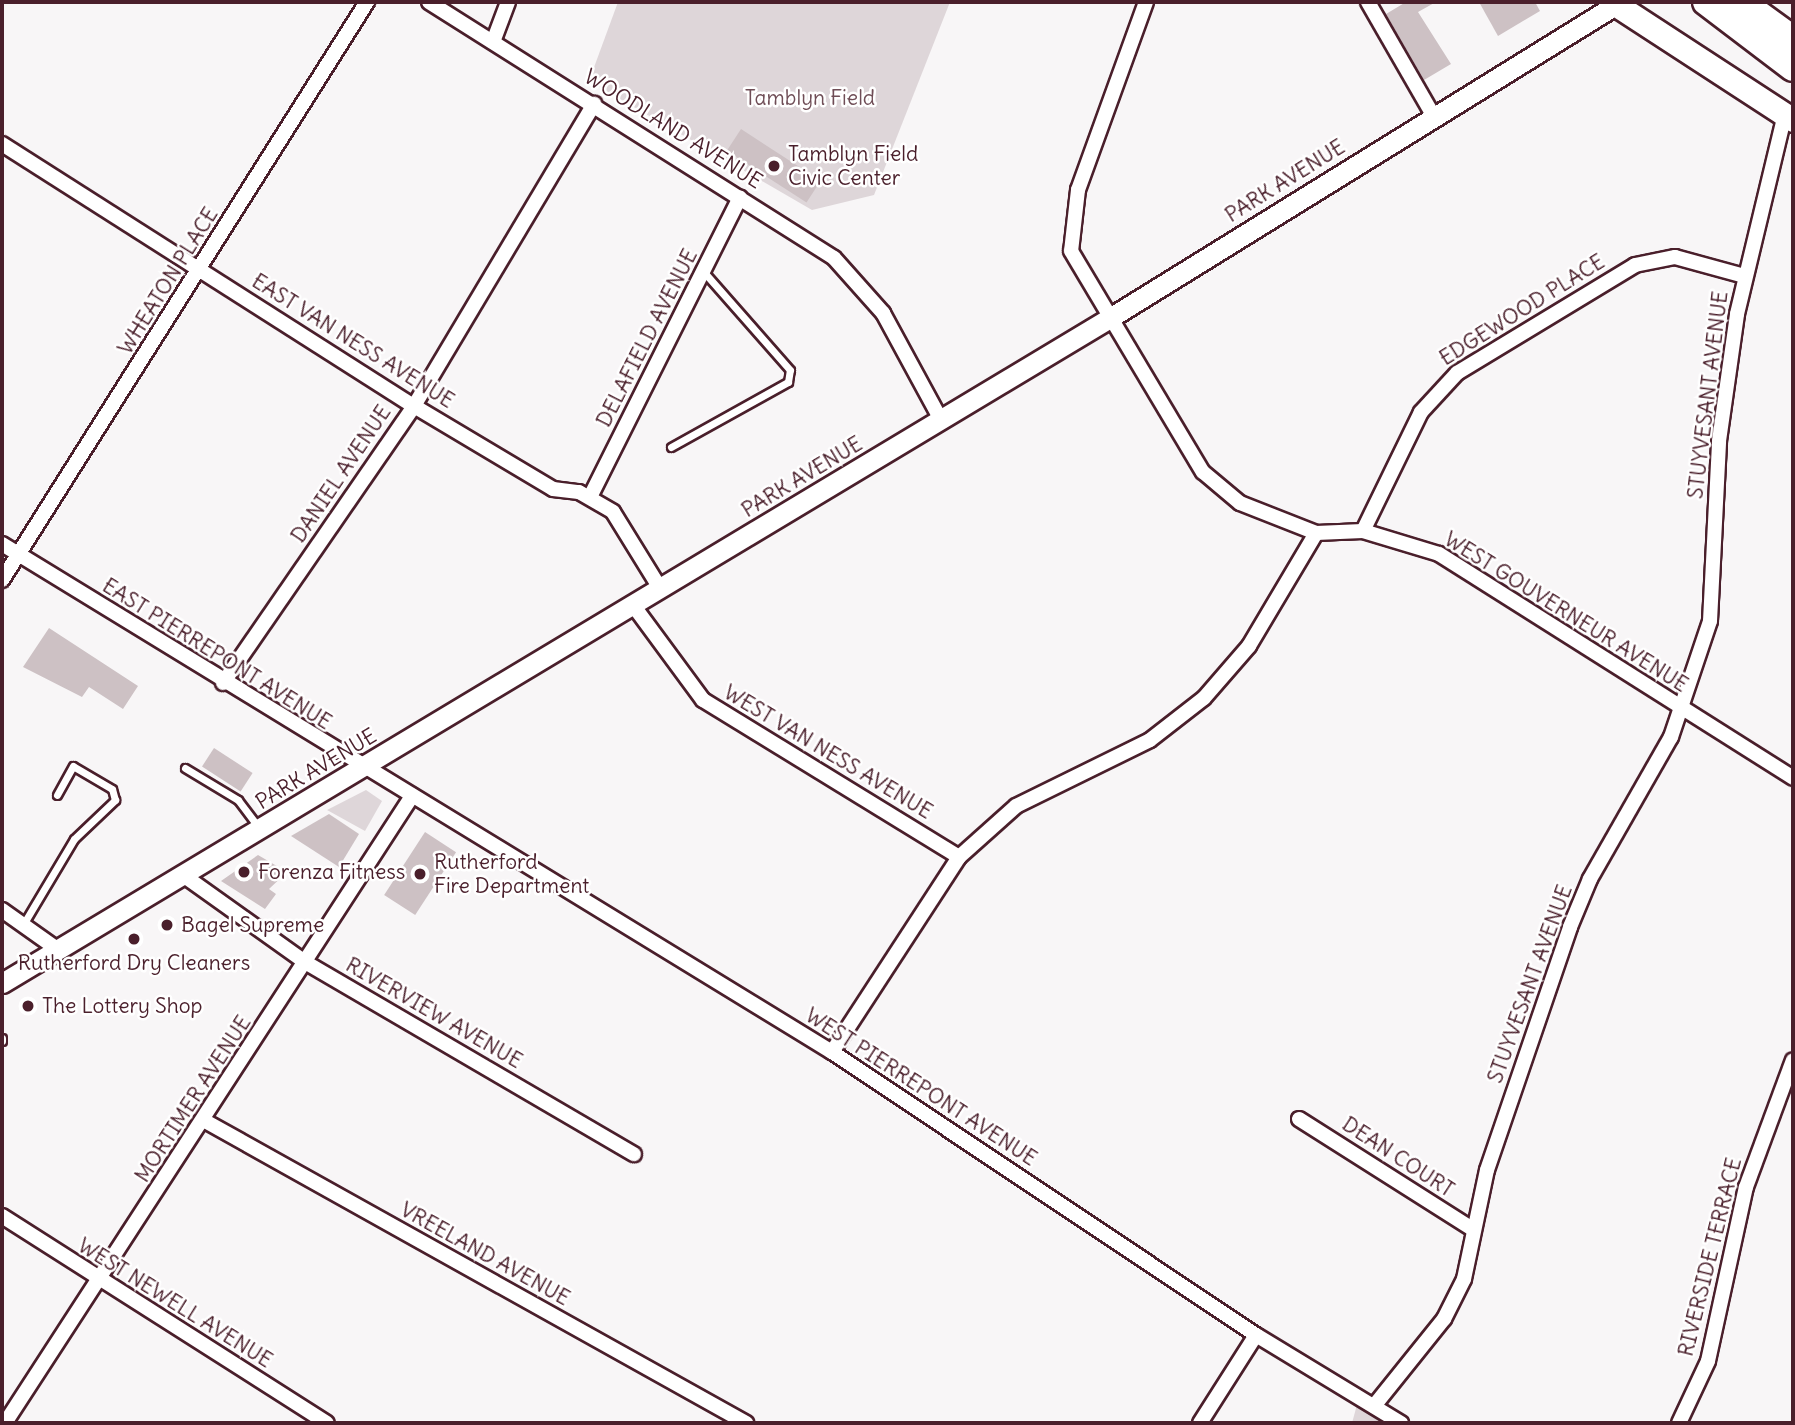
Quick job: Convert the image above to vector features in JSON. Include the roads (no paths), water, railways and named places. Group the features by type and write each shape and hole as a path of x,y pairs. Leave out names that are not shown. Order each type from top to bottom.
{"highway":[{"path":"1706,2 1793,68"},
{"path":"1742,2 1793,39"}],"main road":[{"path":"1616,3 1789,117"}],"street":[{"name":"WHEATON PLACE","path":"2,580 201,270 368,2"},
{"name":"WOODLAND AVENUE","path":"429,2 816,244 873,299 941,420"},
{"path":"493,42 508,2"},
{"name":"WEST GOUVERNEUR AVENUE","path":"1146,2 1073,212 1071,251 1108,319 1203,472 1240,503 1316,533 1363,531 1439,554 1793,778"},
{"path":"1368,2 1433,115"},
{"name":"PARK AVENUE","path":"2,983 1108,319 1616,3"},
{"name":"DANIEL AVENUE","path":"223,683 414,405 594,104"},
{"name":"STUYVESANT AVENUE","path":"1374,1406 1451,1308 1497,1136 1570,927 1590,879 1671,737 1678,706 1710,621 1719,441 1744,276 1789,117"},
{"name":"EAST VAN NESS AVENUE","path":"2,144 414,405 552,489 590,497 613,512 660,588"},
{"name":"DELAFIELD AVENUE","path":"590,497 740,197"},
{"name":"EDGEWOOD PLACE","path":"1363,531 1421,412 1457,373 1635,265 1675,257 1744,276"},
{"path":"832,1052 959,857 1016,806 1150,740 1204,698 1249,646 1316,533"},
{"name":"EAST PIERREPONT AVENUE","path":"2,544 223,683 412,796"},
{"name":"WEST VAN NESS AVENUE","path":"633,605 703,700 959,857"},
{"name":"MORTIMER AVENUE","path":"5,1423 205,1121 412,796"},
{"name":"WEST PIERREPONT AVENUE","path":"412,796 832,1052 1256,1335 1401,1423"},
{"name":"RIVERVIEW AVENUE","path":"183,875 305,962 634,1154"},
{"path":"2,909 57,949"},
{"name":"RIVERSIDE TERRACE","path":"1679,1423 1708,1361 1743,1199 1793,1060"},
{"name":"DEAN COURT","path":"1299,1119 1474,1230"},
{"name":"VREELAND AVENUE","path":"205,1121 746,1423"},
{"name":"WEST NEWELL AVENUE","path":"2,1216 327,1423"},
{"path":"1200,1423 1256,1335"}],"lane":[{"path":"671,447 788,382 790,370 704,272"},
{"path":"24,923 74,839 115,800 112,789 73,766 57,795"},
{"path":"185,768 238,800 260,829"}],"place":[{"name":"Tamblyn Field Civic Center","path":"774,166"},
{"name":"Forenza Fitness","path":"244,872"},
{"name":"Rutherford Fire Department","path":"420,874"},
{"name":"Bagel Supreme","path":"167,925"},
{"name":"Rutherford Dry Cleaners","path":"134,939"},
{"name":"The Lottery Shop","path":"28,1006"}],"park label":[{"name":"Tamblyn Field","path":"810,98"}]}
